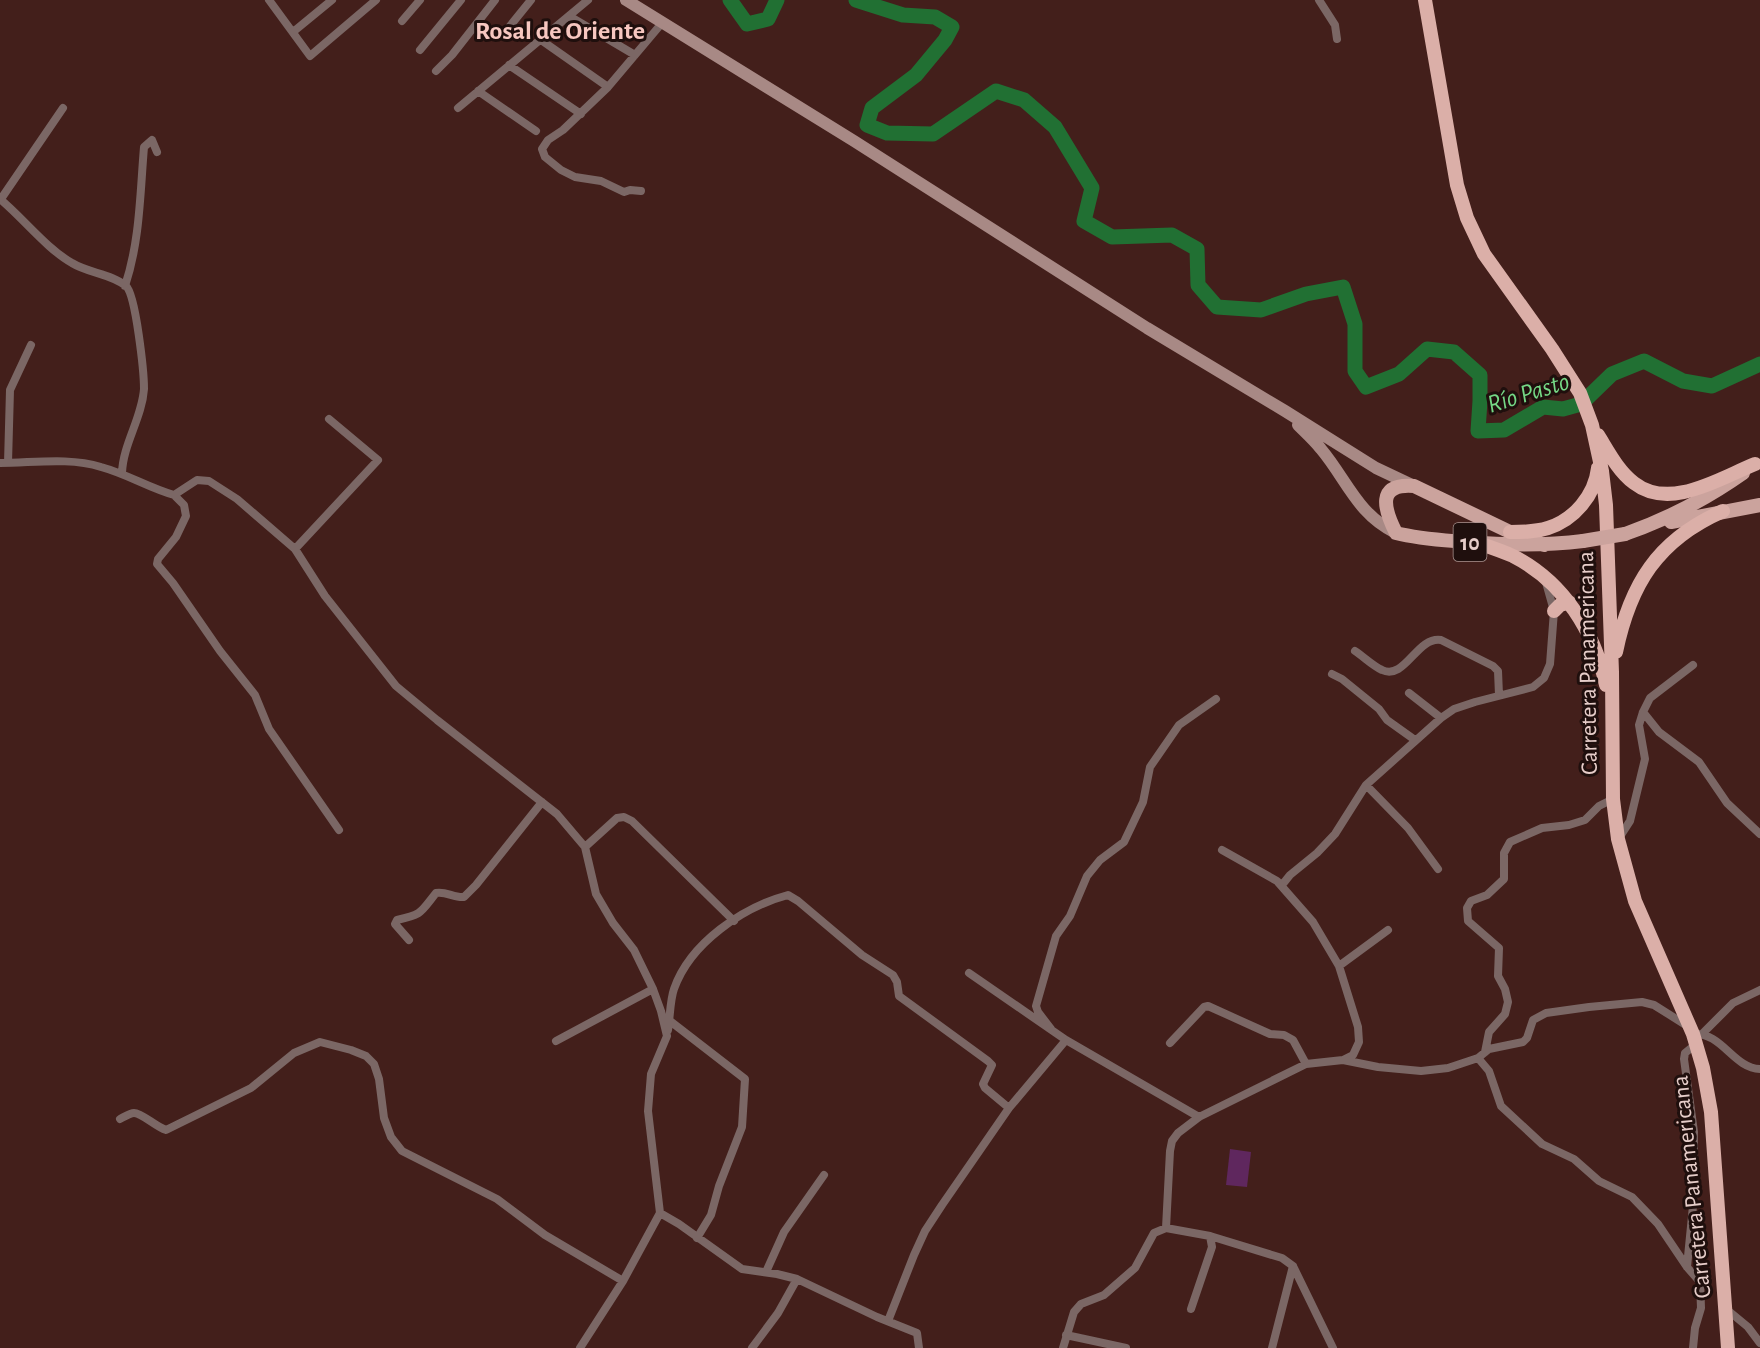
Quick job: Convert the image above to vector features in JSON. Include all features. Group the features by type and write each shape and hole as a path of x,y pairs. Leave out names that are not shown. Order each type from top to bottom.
{"highway":[{"name":"Carretera Panamericana","path":"1425,0 1457,185 1467,218 1484,254 1552,349 1580,393 1590,419 1599,457 1606,505 1612,672 1613,799 1618,839 1635,901 1695,1035 1703,1068 1711,1112 1728,1348"},
{"path":"1590,419 1622,472 1645,490 1662,494 1699,488 1758,463"},
{"path":"1510,532 1530,532 1549,528 1567,519 1582,505 1593,488 1599,457"},
{"path":"1612,672 1623,618 1648,569 1687,531 1723,511"},
{"path":"1478,543 1513,556 1545,577 1569,602 1584,624 1596,649 1611,706"},
{"path":"1554,611 1560,605 1569,602"}],"main road":[{"path":"626,0 662,23"},
{"name":"10","path":"662,23 854,141 1141,324 1376,468 1510,532 1544,545"},
{"name":"10","path":"1285,411 1321,449 1354,499 1367,513 1383,526 1416,539 1544,545 1625,534 1651,525 1714,493 1758,463"},
{"path":"1396,532 1386,509 1386,498 1392,489 1401,485 1414,486"},
{"name":"10","path":"1651,525 1760,505"}],"street":[{"path":"269,0 310,56 376,0"},
{"path":"293,32 332,0"},
{"path":"402,21 420,0"},
{"path":"420,50 461,0"},
{"path":"436,70 452,55 495,0"},
{"path":"510,26 531,0"},
{"path":"458,108 588,0"},
{"path":"1319,0 1335,25 1337,39"},
{"path":"569,16 634,55"},
{"path":"641,191 624,192 601,181 575,177 561,170 545,157 542,149 548,140 563,130 608,87 662,23"},
{"path":"541,40 608,87"},
{"path":"510,65 581,114"},
{"path":"478,91 536,131"},
{"path":"63,108 0,199 71,263 125,286 132,297 143,365 144,391 122,473"},
{"path":"125,286 133,258 138,225 144,147 152,140 157,152"},
{"path":"31,345 10,390 4,463 63,461 98,465 174,495 184,505 186,516 176,537 158,559 157,564 255,695 269,729 339,830"},
{"path":"295,549 378,460 329,419"},
{"path":"174,495 197,480 209,481 237,499 295,549 325,596 396,686 557,814 585,847 596,894 613,924 634,950 662,1011 667,1036"},
{"path":"1282,885 1335,834 1366,785 1442,718 1454,709 1533,687 1544,678 1550,664 1554,611 1545,577"},
{"path":"1355,651 1381,670 1390,673 1399,669 1427,642 1434,639 1441,640 1493,666 1498,671 1499,695"},
{"path":"1618,839 1630,822 1645,759 1639,725 1643,712 1650,698 1694,665"},
{"path":"1332,674 1342,679 1379,709 1388,720 1415,740"},
{"path":"1409,693 1442,718"},
{"path":"1051,1029 1035,1006 1056,936 1070,916 1087,876 1100,860 1124,842 1143,802 1150,768 1179,725 1216,699"},
{"path":"1643,712 1659,732 1699,762 1727,803 1760,834"},
{"path":"1366,785 1408,828 1438,869"},
{"path":"1613,799 1599,807 1585,820 1569,825 1542,828 1510,842 1504,853 1504,879 1487,895 1472,901 1467,908 1468,921 1499,948 1498,976 1505,989 1508,1002 1505,1014 1489,1032 1481,1055 1501,1106 1542,1144 1574,1159 1599,1181 1632,1197 1658,1224 1700,1281 1701,1308 1695,1328 1693,1348"},
{"path":"410,940 397,928 395,924 397,920 420,914 428,907 436,893 442,892 464,897 542,802"},
{"path":"585,847 617,818 624,817 632,821 734,921"},
{"path":"1221,850 1282,885 1313,922 1339,966 1358,1027 1359,1042 1353,1055 1343,1060"},
{"path":"580,1348 623,1281 660,1213 648,1111 651,1074 667,1036 674,990 694,953 710,936 762,904 788,895 862,955 892,975 897,982 899,996 992,1065 983,1084 1009,1108"},
{"path":"1339,966 1388,930"},
{"path":"969,973 1066,1040 1199,1117"},
{"path":"556,1041 653,989"},
{"path":"1688,1267 1693,1206 1694,1132 1683,1059 1695,1035 1733,1003 1760,990"},
{"path":"1166,1228 1170,1151 1172,1141 1178,1133 1199,1117 1306,1064 1343,1060 1378,1067 1421,1071 1448,1068 1523,1042 1527,1038 1533,1020 1546,1012 1642,1002 1654,1005 1695,1035 1719,1042 1745,1065 1760,1069"},
{"path":"1170,1043 1204,1007 1208,1006 1270,1034 1284,1035 1293,1040 1306,1064"},
{"path":"670,1021 745,1079 742,1127 719,1186 711,1215 697,1238"},
{"path":"888,1321 925,1231 1009,1108 1066,1040"},
{"path":"120,1119 134,1113 139,1114 166,1130 251,1088 294,1053 320,1042 351,1050 366,1056 374,1064 379,1079 384,1118 391,1137 402,1151 497,1198 545,1235 623,1281"},
{"path":"766,1272 784,1232 824,1175"},
{"path":"660,1213 742,1269 797,1280 917,1333 919,1348"},
{"path":"1062,1348 1074,1312 1081,1304 1104,1295 1135,1268 1154,1233 1166,1228 1210,1236 1282,1258 1293,1266 1333,1348"},
{"path":"1191,1309 1212,1247 1210,1236"},
{"path":"1272,1348 1293,1266"},
{"path":"752,1348 778,1313 797,1280"},
{"path":"1725,1308 1748,1327 1760,1343"},
{"path":"1066,1335 1126,1348"}],"shaded area":[{"path":"1230,1149 1251,1152 1247,1187 1226,1185"}],"waterway":[{"name":"Río Pasto","path":"730,0 747,24 768,19 777,0"},
{"name":"Río Pasto","path":"856,0 903,15 935,17 952,27 945,40 916,75 872,108 867,125 887,133 933,134 996,91 1024,100 1055,127 1092,188 1084,221 1112,237 1172,235 1197,249 1198,285 1217,307 1261,310 1306,294 1343,287 1355,324 1355,371 1366,387 1399,374 1427,349 1454,352 1480,375 1478,431 1504,430 1543,407 1563,409 1581,404 1612,374 1644,361 1683,381 1712,386 1760,364"}],"district":[{"name":"Rosal de Oriente","path":"560,30"}]}
